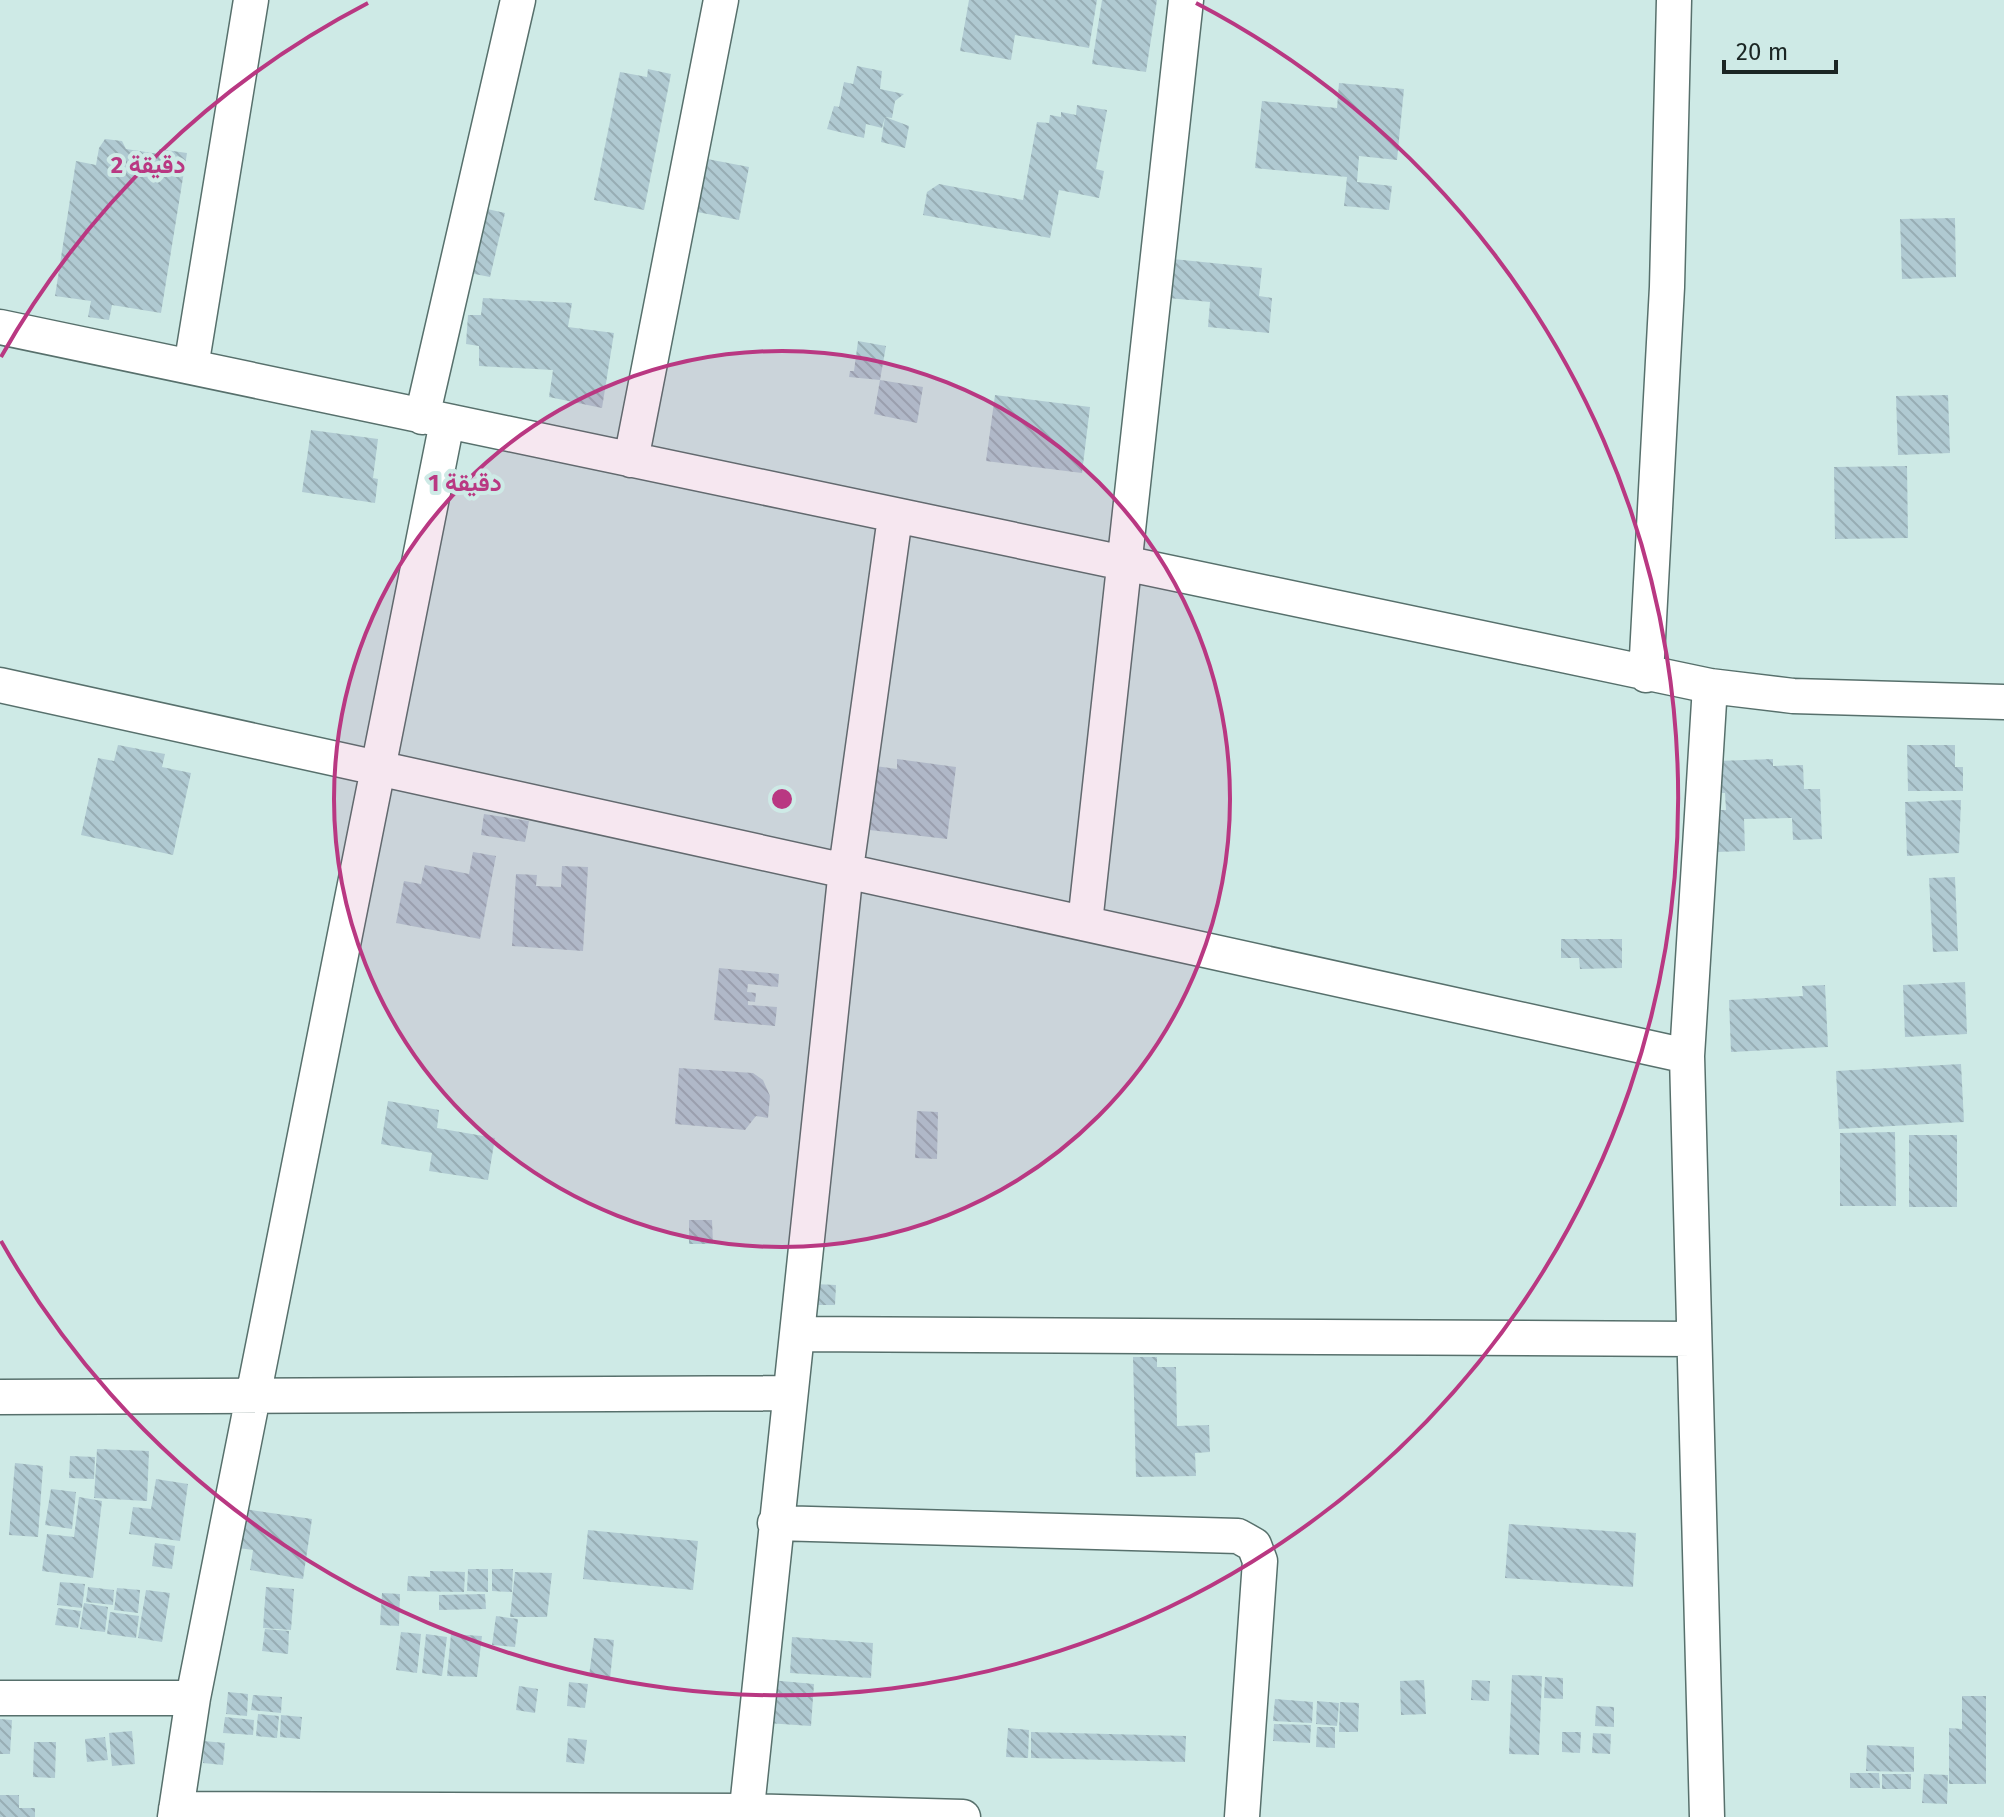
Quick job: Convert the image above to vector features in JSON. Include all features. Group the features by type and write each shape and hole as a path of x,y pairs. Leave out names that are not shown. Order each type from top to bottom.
{"street":[{"path":"191,367 251,0"},
{"path":"518,0 435,420 377,768 193,1698 176,1813 963,1817"},
{"path":"631,460 721,0"},
{"path":"1085,923 1186,0"},
{"path":"1646,675 1667,287 1674,0"},
{"path":"0,327 1646,675 1710,686 1823,698 2004,702"},
{"path":"746,1814 846,869 895,517"},
{"path":"0,685 1687,1056"},
{"path":"1707,1817 1687,1056 1710,686"},
{"path":"798,1334 1693,1339"},
{"path":"0,1397 790,1393"},
{"path":"775,1523 1238,1536 1254,1545 1260,1561 1242,1817"},
{"path":"0,1698 193,1698"}],"building":[{"path":"969,0 1097,0 1089,48 1015,35 1011,60 960,51"},
{"path":"1102,0 1157,0 1146,72 1092,64"},
{"path":"857,66 882,71 880,89 904,94 895,101 892,118 885,117 882,128 866,124 864,138 827,129 834,106 839,107 844,82 853,84"},
{"path":"648,69 671,74 644,210 594,200 620,72 647,77"},
{"path":"1339,83 1404,89 1397,160 1359,156 1357,182 1392,186 1389,210 1344,206 1347,177 1255,168 1262,101 1337,108"},
{"path":"1077,105 1107,110 1096,169 1104,171 1099,198 1059,190 1050,238 923,215 927,192 939,184 1023,200 1037,122 1049,123 1050,115 1061,117 1061,112 1076,115"},
{"path":"885,117 909,126 905,148 881,142"},
{"path":"105,139 122,141 126,149 159,154 159,149 187,153 161,313 112,305 109,320 88,317 91,301 55,296 76,161 96,165 99,148"},
{"path":"702,158 749,167 739,220 692,211"},
{"path":"474,206 505,213 490,277 459,271"},
{"path":"1955,218 1956,277 1902,279 1900,219"},
{"path":"1163,258 1262,268 1259,296 1272,298 1269,333 1208,327 1210,302 1158,297"},
{"path":"483,298 572,303 568,327 614,333 602,408 549,397 553,370 479,366 479,346 466,344 468,315 481,315"},
{"path":"858,341 886,346 880,380 849,377 850,371 854,371"},
{"path":"880,380 923,387 917,423 874,414"},
{"path":"995,395 1090,407 1082,473 986,461"},
{"path":"1948,395 1950,453 1898,455 1896,396"},
{"path":"311,430 378,439 373,478 378,479 375,503 302,492"},
{"path":"1907,466 1908,538 1835,539 1834,467"},
{"path":"118,745 165,754 162,767 191,773 173,855 81,835 98,758 114,761"},
{"path":"1907,745 1955,745 1955,767 1963,767 1963,791 1908,791"},
{"path":"897,759 956,767 947,839 861,829 868,765 897,769"},
{"path":"1773,759 1773,766 1803,765 1804,789 1820,789 1822,839 1793,840 1792,818 1744,819 1745,851 1717,852 1717,810 1726,810 1725,793 1719,793 1718,761"},
{"path":"1961,800 1959,853 1907,856 1905,802"},
{"path":"484,814 529,821 525,842 481,835"},
{"path":"473,852 496,856 480,939 396,923 404,881 421,884 425,865 469,874"},
{"path":"562,866 588,867 583,951 512,946 516,874 537,875 536,886 561,887"},
{"path":"1955,877 1958,951 1933,952 1929,878"},
{"path":"1561,939 1622,939 1622,968 1580,969 1579,958 1561,958"},
{"path":"719,968 779,974 778,987 748,984 747,992 756,993 755,1002 748,1001 748,1005 777,1007 775,1026 714,1020"},
{"path":"1965,982 1967,1034 1905,1037 1903,985"},
{"path":"1825,985 1828,1047 1731,1052 1729,1000 1803,996 1802,986"},
{"path":"1961,1064 1964,1122 1839,1129 1836,1071"},
{"path":"679,1068 753,1073 763,1080 770,1096 768,1118 756,1116 745,1130 675,1124"},
{"path":"388,1101 439,1110 437,1128 495,1138 488,1180 429,1171 432,1153 381,1144"},
{"path":"917,1111 938,1112 937,1159 915,1158"},
{"path":"1895,1132 1896,1206 1840,1206 1840,1133"},
{"path":"1909,1135 1957,1135 1957,1207 1909,1207"},
{"path":"689,1220 712,1220 713,1244 689,1244"},
{"path":"814,1284 836,1285 835,1305 813,1305"},
{"path":"1133,1357 1157,1357 1157,1367 1176,1367 1177,1426 1209,1425 1210,1452 1195,1453 1196,1476 1136,1477"},
{"path":"97,1449 149,1451 147,1501 94,1498"},
{"path":"70,1456 95,1457 94,1479 69,1478"},
{"path":"15,1463 43,1466 38,1537 9,1535"},
{"path":"156,1479 188,1484 180,1541 129,1534 133,1507 151,1509"},
{"path":"51,1489 76,1492 72,1529 45,1525"},
{"path":"79,1497 102,1501 93,1578 42,1571 47,1534 74,1537"},
{"path":"238,1508 312,1519 303,1579 250,1570 253,1550 231,1547"},
{"path":"1509,1524 1636,1533 1633,1587 1505,1578"},
{"path":"588,1530 698,1541 693,1590 583,1579"},
{"path":"155,1543 175,1546 172,1569 152,1566"},
{"path":"468,1569 488,1569 488,1592 467,1591"},
{"path":"492,1569 513,1569 512,1592 492,1591"},
{"path":"430,1571 465,1572 464,1592 407,1591 408,1576 430,1577"},
{"path":"515,1572 552,1573 547,1617 510,1617"},
{"path":"60,1582 85,1584 82,1608 57,1605"},
{"path":"88,1587 114,1590 113,1605 86,1602"},
{"path":"266,1587 294,1589 291,1630 263,1628"},
{"path":"117,1588 140,1590 138,1613 114,1610"},
{"path":"146,1590 170,1593 162,1642 138,1638"},
{"path":"382,1593 400,1594 399,1626 380,1625"},
{"path":"485,1594 486,1609 439,1610 439,1595"},
{"path":"84,1603 108,1607 105,1632 80,1629"},
{"path":"58,1608 81,1611 78,1628 55,1625"},
{"path":"110,1612 139,1616 136,1638 107,1634"},
{"path":"496,1616 518,1619 515,1647 492,1645"},
{"path":"265,1629 289,1631 288,1654 262,1651"},
{"path":"401,1632 421,1634 417,1673 396,1670"},
{"path":"426,1634 447,1637 442,1676 422,1673"},
{"path":"451,1634 482,1636 477,1677 447,1676"},
{"path":"792,1637 873,1643 871,1678 790,1673"},
{"path":"594,1638 614,1640 610,1679 589,1676"},
{"path":"1512,1675 1542,1676 1539,1755 1509,1754"},
{"path":"1545,1677 1563,1678 1563,1699 1544,1698"},
{"path":"770,1680 814,1684 811,1726 767,1723"},
{"path":"1424,1680 1426,1714 1401,1715 1400,1681"},
{"path":"1472,1680 1490,1681 1489,1701 1471,1700"},
{"path":"569,1682 588,1684 585,1708 567,1706"},
{"path":"519,1686 538,1689 535,1713 516,1710"},
{"path":"228,1692 248,1694 247,1716 226,1714"},
{"path":"253,1695 282,1697 281,1713 251,1710"},
{"path":"1962,1696 1986,1696 1986,1784 1949,1784 1949,1728 1962,1729"},
{"path":"1275,1699 1313,1702 1312,1723 1273,1721"},
{"path":"1317,1701 1339,1703 1337,1726 1316,1724"},
{"path":"1340,1702 1359,1703 1358,1732 1339,1732"},
{"path":"1596,1706 1614,1707 1614,1727 1595,1726"},
{"path":"258,1714 279,1716 277,1738 256,1736"},
{"path":"281,1715 302,1717 300,1739 280,1737"},
{"path":"225,1717 254,1720 253,1735 223,1733"},
{"path":"0,1719 12,1720 10,1754 0,1754"},
{"path":"1274,1724 1311,1725 1310,1743 1273,1741"},
{"path":"1317,1727 1335,1727 1335,1748 1316,1747"},
{"path":"1008,1728 1029,1730 1028,1758 1006,1757"},
{"path":"132,1731 135,1764 112,1766 109,1733"},
{"path":"1031,1732 1186,1736 1185,1762 1031,1758"},
{"path":"1562,1732 1581,1732 1580,1753 1562,1752"},
{"path":"1593,1733 1611,1734 1610,1754 1592,1753"},
{"path":"105,1737 108,1760 87,1762 85,1739"},
{"path":"568,1738 587,1740 584,1764 566,1762"},
{"path":"204,1741 225,1743 223,1765 203,1763"},
{"path":"34,1742 56,1742 55,1778 33,1777"},
{"path":"1867,1745 1914,1747 1914,1772 1866,1771"},
{"path":"1850,1773 1879,1773 1880,1788 1850,1788"},
{"path":"1882,1774 1911,1774 1911,1789 1882,1789"},
{"path":"1924,1774 1948,1775 1947,1804 1922,1803"},
{"path":"0,1795 19,1795 19,1808 35,1808 35,1817 0,1817"}]}
